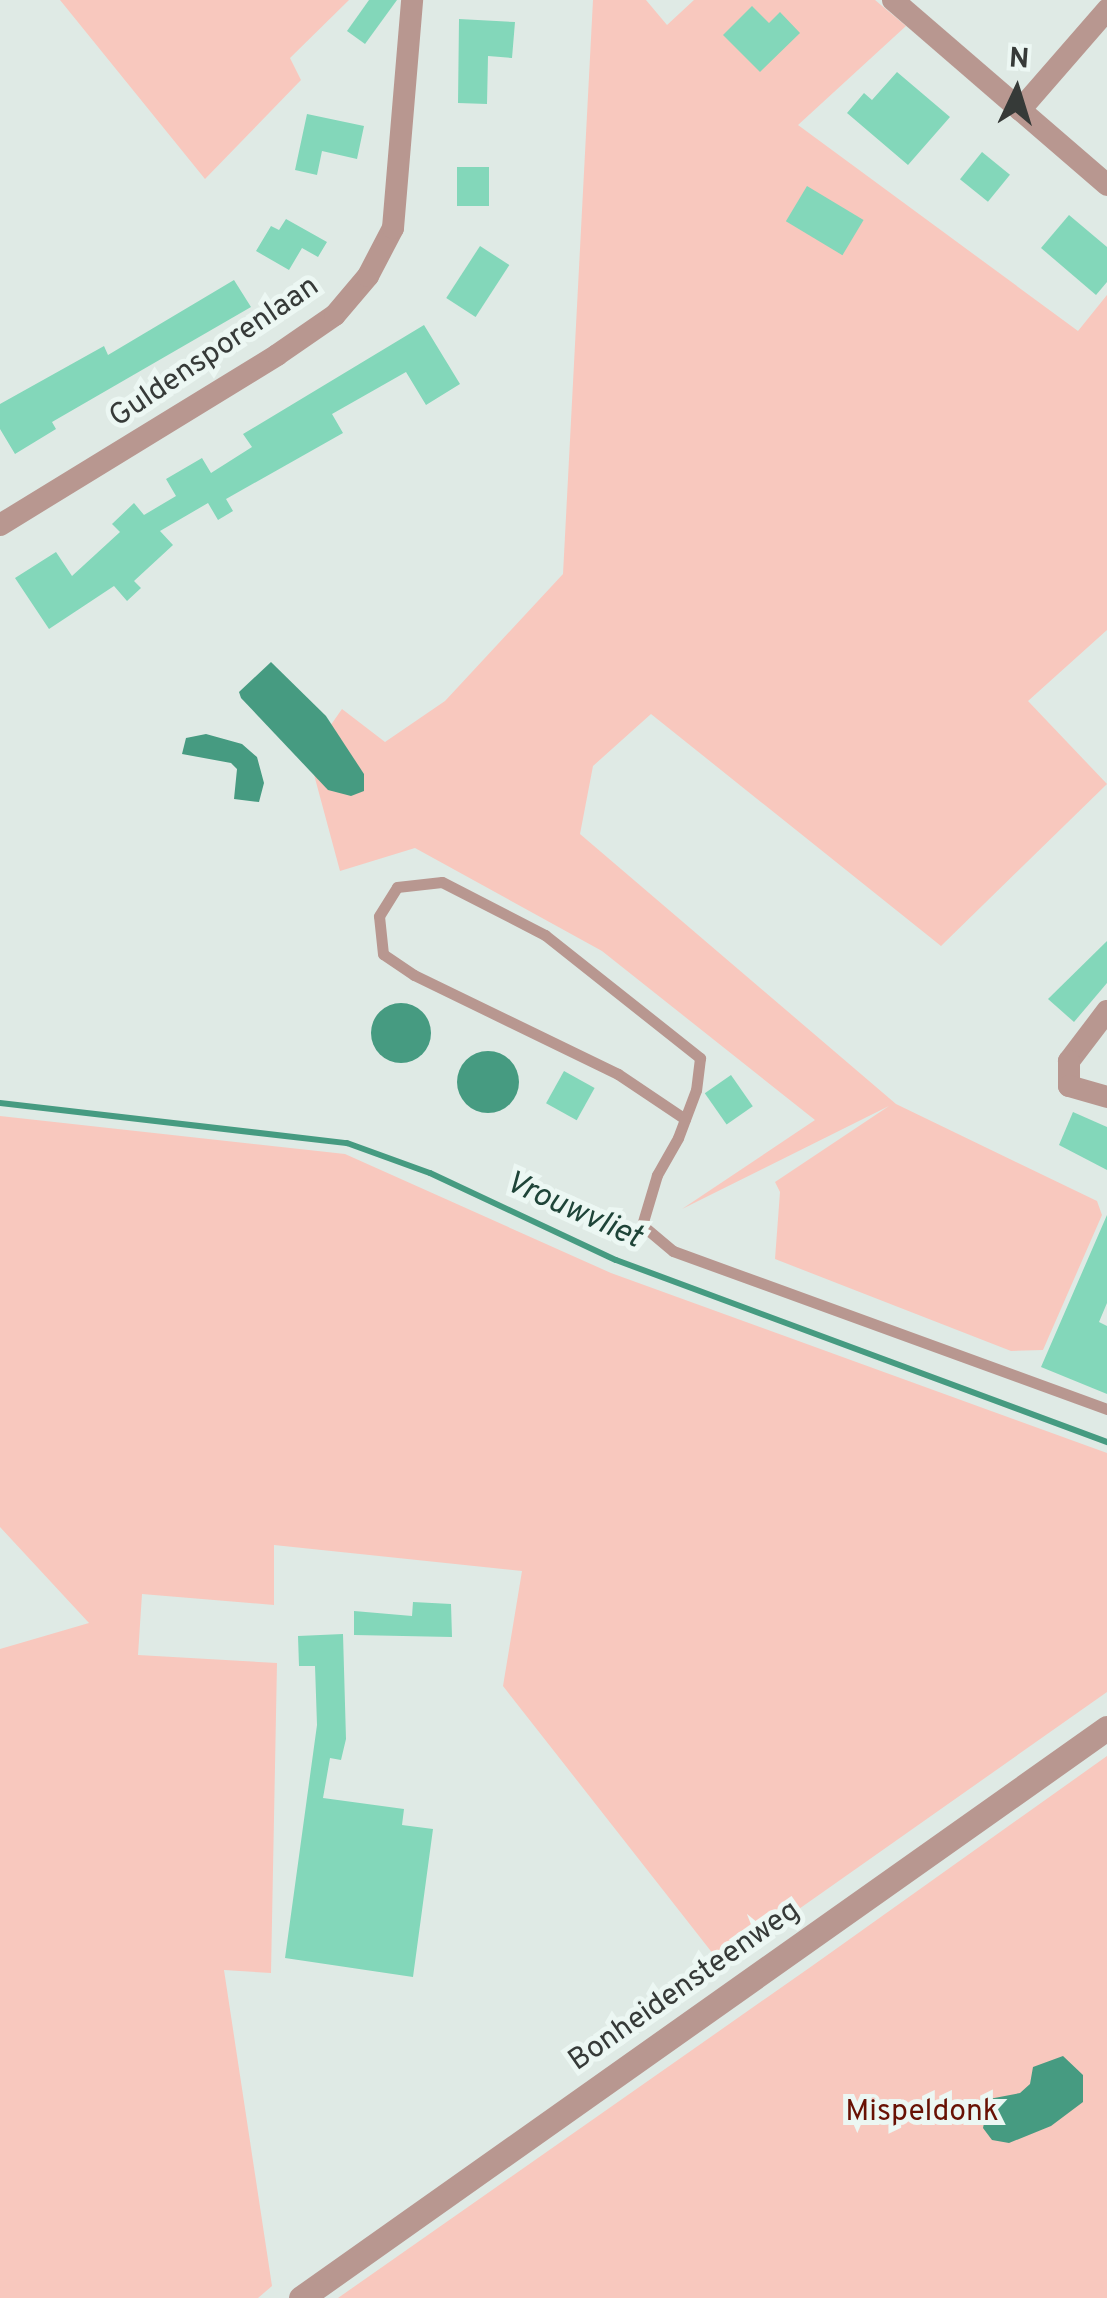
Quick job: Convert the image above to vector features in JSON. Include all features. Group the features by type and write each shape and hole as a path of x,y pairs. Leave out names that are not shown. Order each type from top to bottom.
{"street":[{"name":"Guldensporenlaan","path":"0,525 292,345 334,315 368,276 393,228 412,0"},
{"path":"893,0 1107,185"},
{"path":"1020,110 1107,10"},
{"path":"1107,1011 1069,1061 1069,1086 1107,1096"},
{"name":"Bonheidensteenweg","path":"301,2298 1107,1728"}],"lane":[{"path":"685,1119 618,1074 414,976 384,954 379,916 397,887 442,882 545,936 620,991 700,1058 685,1119 656,1176 642,1225 673,1251 1107,1409"}],"green space":[{"path":"60,0 349,0 290,58 301,80 205,179"},
{"path":"593,0 646,0 667,25 694,0 875,0 906,26 798,125 1078,331 1107,295 1107,630 1028,701 1107,784 941,946 651,714 593,766 580,834 896,1104 1097,1201 1102,1215 1043,1350 1011,1351 775,1259 780,1192 775,1182 889,1106 682,1209 815,1120 602,951 415,848 340,871 309,756 342,709 385,742 445,701 563,574"},
{"path":"0,1116 345,1154 611,1273 1107,1453 1107,1692 721,1964 503,1686 522,1571 274,1545 274,1605 142,1594 138,1655 277,1663 271,1973 224,1970 272,2286 258,2298 0,2298 0,1649 89,1623 0,1527"},
{"name":"Mispeldonk","path":"1107,1756 1107,2298 338,2298 812,1966"}],"shaded area":[{"path":"271,662 326,716 364,774 364,791 351,796 328,790 241,698 239,692"},
{"path":"206,734 242,744 257,757 264,783 259,802 234,799 237,769 231,763 182,754 186,738"},
{"path":"401,1003 422,1012 431,1033 422,1054 401,1063 380,1054 371,1033 380,1012"},
{"path":"488,1051 510,1060 519,1082 510,1104 488,1113 466,1104 457,1082 466,1060"},
{"path":"1063,2056 1083,2075 1083,2102 1051,2126 1009,2143 992,2140 983,2128 989,2099 1020,2093 1030,2084 1033,2067"}],"building":[{"path":"369,0 397,0 365,44 347,31"},
{"path":"752,6 769,23 780,12 800,33 760,72 723,35"},
{"path":"459,19 515,22 512,58 488,56 487,104 458,103"},
{"path":"897,72 950,117 908,165 847,113 864,93 872,100"},
{"path":"307,114 364,126 357,159 322,151 317,175 295,170"},
{"path":"982,152 1010,175 988,202 960,179"},
{"path":"457,167 489,167 489,206 457,206"},
{"path":"807,186 864,220 842,255 786,221"},
{"path":"1069,215 1107,247 1107,282 1096,295 1041,248"},
{"path":"286,219 327,242 318,257 302,248 289,270 256,251 271,226 279,230"},
{"path":"480,246 509,265 476,317 446,298"},
{"path":"234,280 251,307 52,422 56,429 15,454 0,429 0,404 104,346 108,355"},
{"path":"424,325 460,384 426,405 406,372 332,414 343,433 226,499 233,511 218,520 208,503 160,531 173,545 134,581 141,588 127,601 114,586 49,629 15,578 56,552 72,576 120,532 112,524 134,503 144,515 176,496 166,479 202,458 211,473 252,447 243,434"},
{"path":"1107,941 1107,983 1074,1022 1048,999"},
{"path":"564,1071 595,1088 577,1120 546,1103"},
{"path":"731,1075 753,1106 727,1124 705,1093"},
{"path":"1073,1112 1107,1127 1107,1170 1059,1145"},
{"path":"1107,1215 1107,1303 1099,1322 1107,1326 1107,1394 1041,1367"},
{"path":"413,1602 451,1604 452,1637 354,1635 354,1611 412,1616"},
{"path":"343,1634 346,1739 341,1760 330,1758 323,1798 404,1809 402,1825 433,1829 413,1977 285,1958 317,1725 315,1666 299,1666 298,1636"}],"waterway":[{"name":"Vrouwvliet","path":"0,1103 347,1143 430,1173 616,1260 1107,1442"}]}
